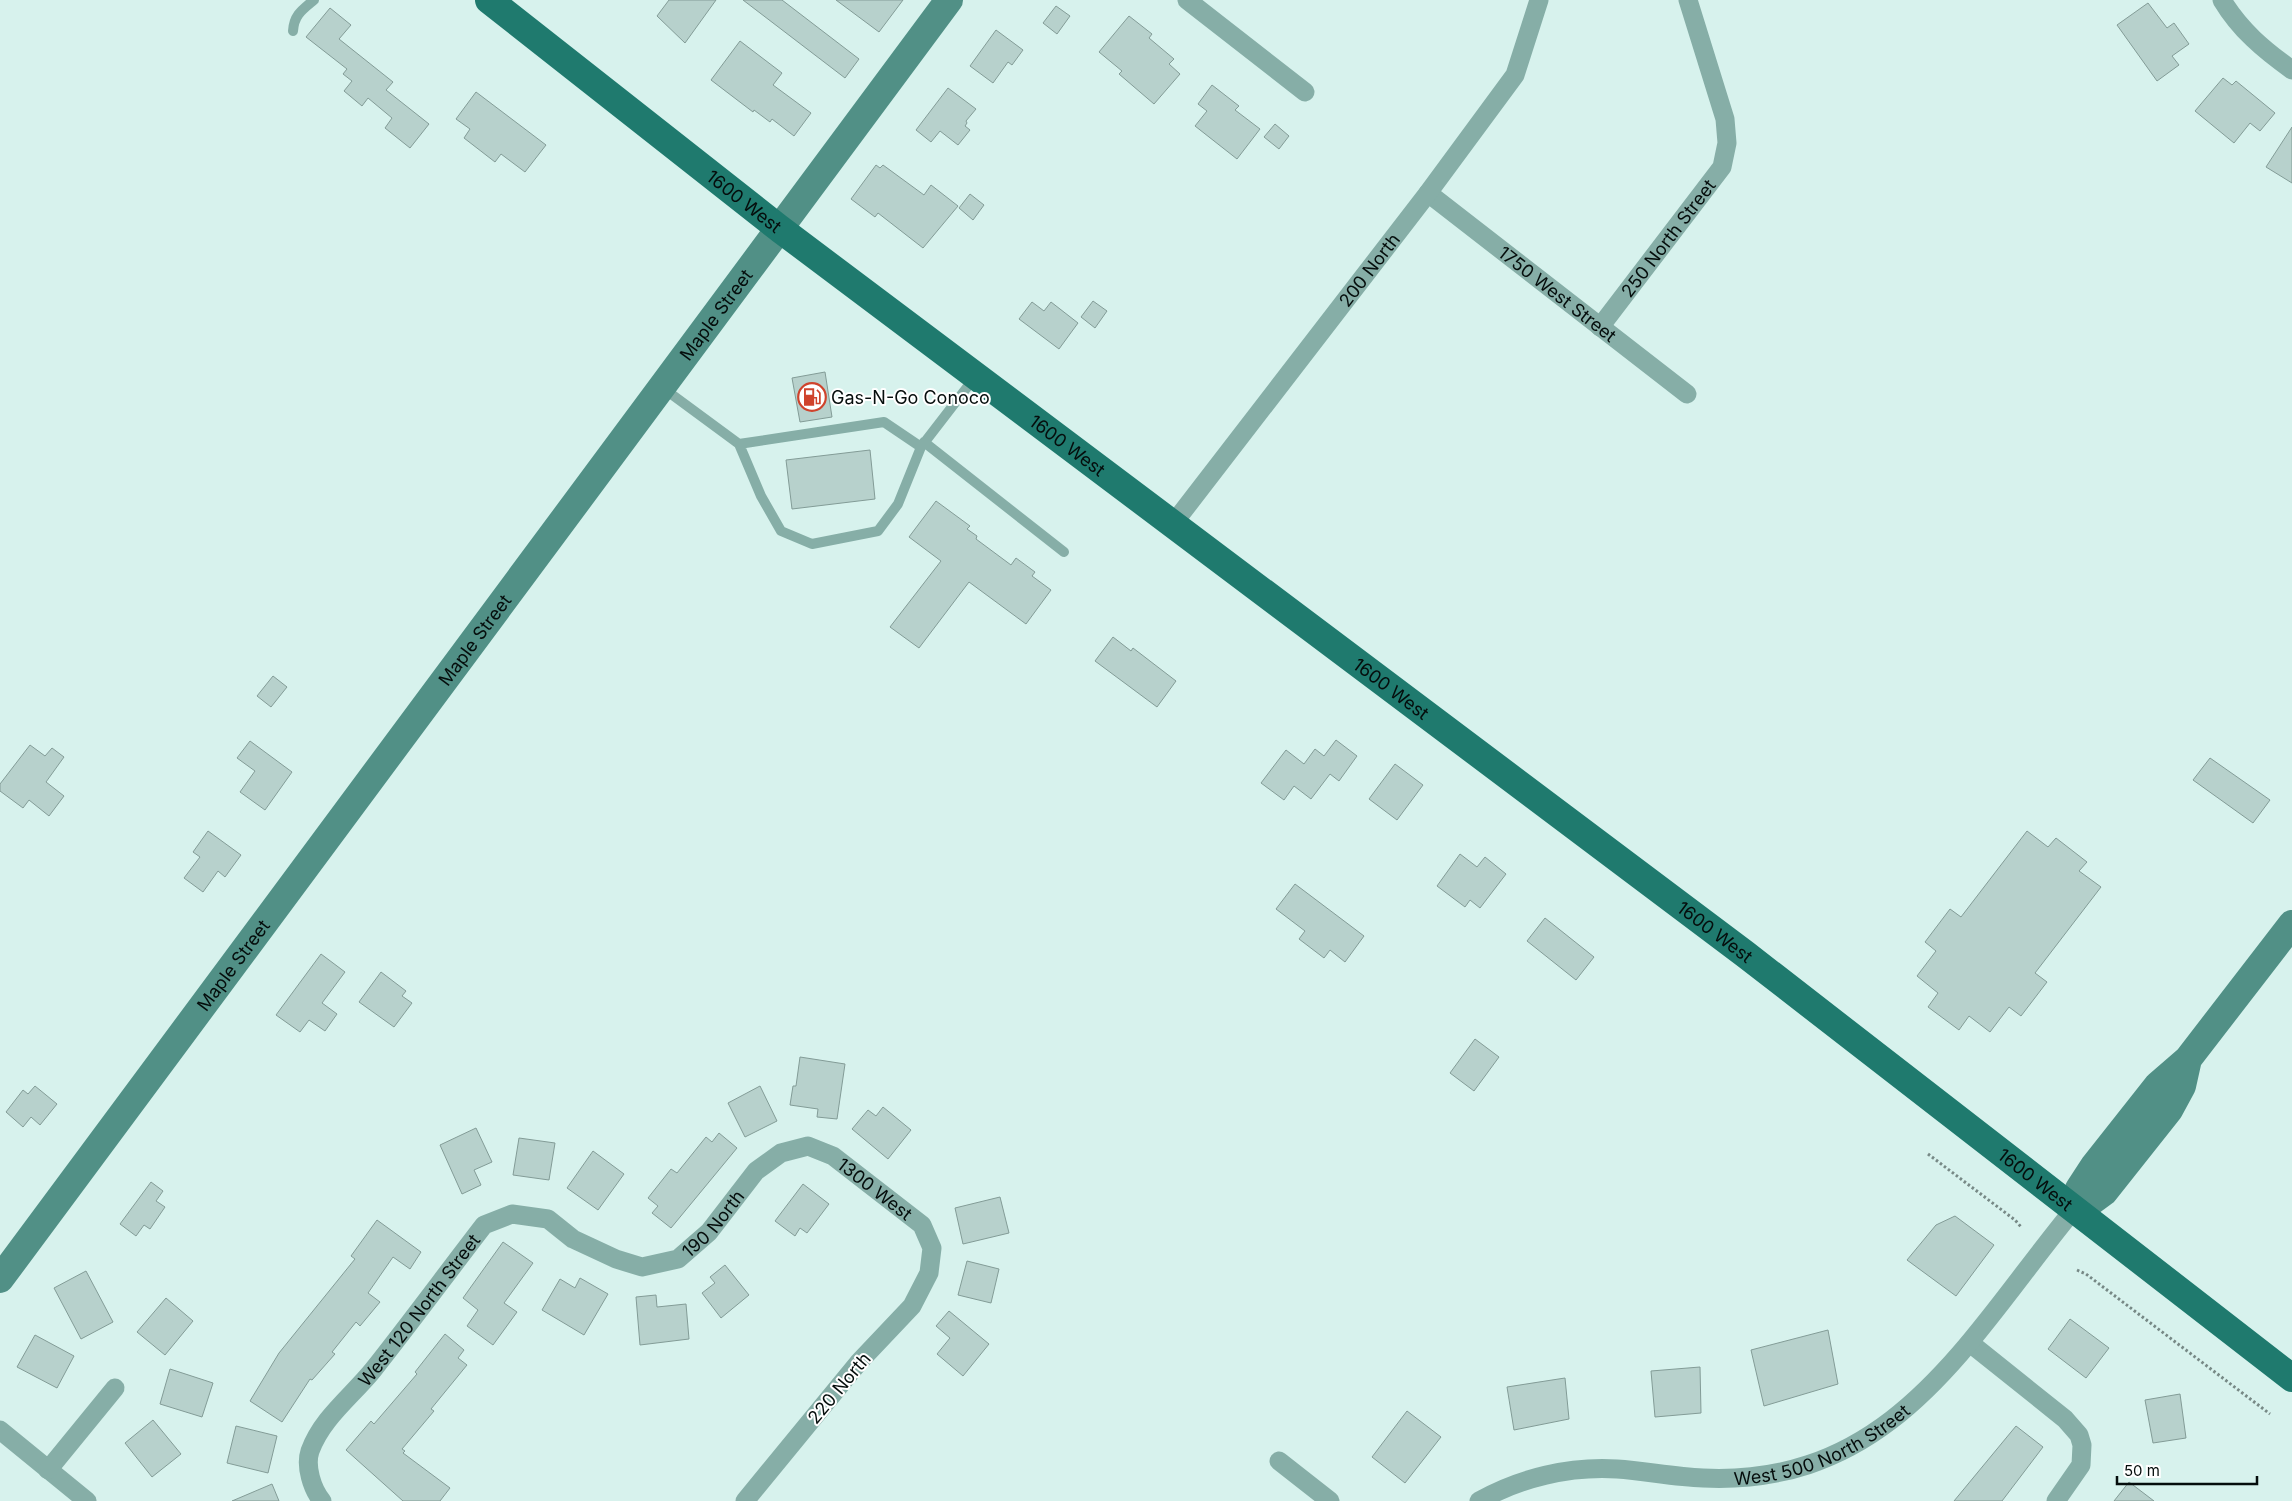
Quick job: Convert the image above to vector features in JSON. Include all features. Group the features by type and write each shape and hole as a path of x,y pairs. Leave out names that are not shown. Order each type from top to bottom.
{"main road":[{"name":"1600 West","path":"489,0 780,230 1745,954 2292,1378"},
{"name":"Maple Street","path":"0,1279 780,230 948,0"},
{"path":"2075,1208 2085,1206 2104,1192 2169,1110 2182,1086 2188,1059 2292,924"}],"street":[{"path":"1187,0 1305,92"},
{"name":"200 North","path":"1173,524 1428,193 1515,74 1538,0"},
{"name":"250 North Street","path":"1600,327 1722,167 1726,143 1724,119 1688,0"},
{"path":"2222,0 2232,18 2250,38 2292,70"},
{"name":"1750 West Street","path":"1428,193 1687,394"},
{"name":"1300 West","path":"782,1153 808,1146 833,1156 922,1224 932,1248 929,1273"},
{"name":"190 North","path":"574,1239 616,1259 642,1267 678,1259 709,1232 756,1171 782,1153"},
{"name":"West 500 North Street","path":"1479,1501 1525,1481 1567,1471 1615,1469 1702,1478 1761,1476 1804,1466 1848,1448 1894,1420 1932,1386 1970,1343 2075,1208"},
{"name":"West 120 North Street","path":"322,1501 317,1495 310,1476 309,1454 316,1437 329,1419 371,1372 484,1225 512,1214 548,1219 574,1239"},
{"name":"220 North","path":"745,1501 859,1362 912,1306 929,1273"},
{"path":"1970,1343 2073,1426 2079,1435 2083,1455 2076,1474 2056,1501"},
{"path":"48,1470 115,1388"},
{"path":"0,1430 87,1501"},
{"path":"1279,1461 1330,1501"}],"lane":[{"path":"293,31 294,21 298,12 314,0"},
{"path":"662,388 739,444 761,496 781,530 812,544 878,531 898,504 923,445 976,376"},
{"path":"739,444 884,422 923,445 1064,552"}],"path":[{"path":"1928,1154 2015,1220 2022,1228"},
{"path":"2077,1270 2094,1280 2270,1414"}],"building":[{"path":"669,0 716,0 685,43 657,16"},
{"path":"743,0 782,0 859,59 845,78"},
{"path":"836,0 903,0 879,32"},
{"path":"2148,3 2167,28 2174,23 2189,44 2172,56 2179,65 2157,81 2117,25"},
{"path":"1056,6 1070,16 1057,34 1043,23"},
{"path":"330,8 351,25 339,39 393,82 386,90 429,124 410,148 385,128 392,118 368,98 362,106 344,91 352,81 343,74 347,69 306,37"},
{"path":"1129,16 1152,34 1149,38 1174,59 1169,64 1180,74 1154,104 1119,74 1122,71 1099,52"},
{"path":"996,30 1023,50 1012,65 1008,62 993,83 970,66"},
{"path":"740,41 782,73 773,85 811,113 794,136 772,119 770,122 754,110 753,112 711,80"},
{"path":"2223,78 2232,85 2236,81 2275,113 2260,131 2250,123 2234,143 2195,111"},
{"path":"1212,85 1239,106 1235,110 1260,129 1237,159 1195,126 1207,111 1198,104"},
{"path":"948,88 976,109 966,121 965,126 970,130 958,145 940,131 931,142 916,130"},
{"path":"476,92 546,145 525,172 501,154 495,162 464,138 470,129 456,119"},
{"path":"1275,124 1289,136 1279,149 1264,137"},
{"path":"2292,127 2292,183 2266,167"},
{"path":"876,165 880,168 883,165 924,195 931,185 958,206 923,248 878,213 875,217 851,199"},
{"path":"970,194 984,205 973,220 959,208"},
{"path":"1093,301 1107,311 1095,328 1081,317"},
{"path":"1032,302 1044,311 1051,302 1078,323 1059,349 1019,319"},
{"name":"Gas-N-Go Conoco","path":"825,372 832,417 800,422 792,378"},
{"path":"870,450 875,499 792,509 786,460"},
{"path":"936,501 970,526 967,529 977,536 976,539 1011,565 1016,558 1035,572 1032,576 1051,590 1026,624 969,582 919,648 890,627 941,561 909,537"},
{"path":"1113,637 1131,651 1133,648 1176,681 1157,707 1095,661"},
{"path":"273,676 287,687 271,707 257,696"},
{"path":"1336,740 1357,756 1339,781 1330,774 1311,799 1294,786 1284,800 1261,783 1286,750 1304,764 1315,749 1324,756"},
{"path":"250,741 292,772 265,810 240,792 255,771 237,758"},
{"path":"30,745 45,756 52,748 64,757 46,782 64,796 49,816 29,800 23,808 0,791 0,784"},
{"path":"2210,758 2270,800 2253,823 2193,780"},
{"path":"1395,764 1423,785 1397,820 1369,799"},
{"path":"208,831 241,855 225,877 218,871 203,892 184,878 200,857 193,852"},
{"path":"2027,831 2048,847 2056,838 2087,862 2079,871 2101,887 2035,973 2047,982 2021,1016 2009,1007 1990,1032 1969,1016 1959,1030 1928,1007 1938,993 1917,976 1936,951 1925,942 1950,909 1961,917"},
{"path":"1460,854 1477,867 1485,857 1506,874 1480,908 1470,900 1465,907 1437,886"},
{"path":"1295,884 1364,936 1345,962 1330,950 1324,958 1299,939 1305,931 1276,909"},
{"path":"1545,918 1594,957 1576,980 1527,941"},
{"path":"321,954 345,972 322,1003 337,1014 325,1031 309,1020 300,1032 276,1015"},
{"path":"381,972 406,991 402,996 412,1003 394,1027 359,1002"},
{"path":"1475,1039 1499,1057 1474,1091 1450,1073"},
{"path":"800,1057 845,1064 837,1119 817,1117 818,1109 790,1105 793,1086 796,1086"},
{"path":"35,1086 57,1104 40,1125 31,1117 23,1127 6,1112 23,1090 28,1094"},
{"path":"760,1086 777,1121 745,1137 728,1103"},
{"path":"883,1107 911,1130 888,1159 852,1129 868,1110 876,1116"},
{"path":"476,1128 492,1162 474,1170 481,1185 462,1194 440,1145"},
{"path":"719,1133 737,1148 671,1228 652,1213 658,1206 648,1198 671,1169 677,1173 706,1137 712,1142"},
{"path":"519,1138 555,1143 549,1180 513,1175"},
{"path":"593,1151 624,1174 598,1210 567,1188"},
{"path":"151,1182 163,1191 156,1201 165,1207 150,1229 144,1225 136,1236 120,1224"},
{"path":"803,1184 829,1204 807,1233 800,1228 795,1236 775,1221"},
{"path":"1000,1197 1009,1233 963,1244 955,1208"},
{"path":"1955,1216 1994,1245 1956,1296 1907,1260 1936,1225"},
{"path":"377,1220 421,1252 410,1269 393,1257 368,1293 380,1302 360,1326 356,1322 332,1352 335,1354 312,1380 310,1379 282,1422 250,1401 279,1353 355,1259 351,1256"},
{"path":"503,1242 533,1263 504,1303 517,1312 493,1345 467,1326 478,1310 463,1298"},
{"path":"967,1261 999,1269 991,1303 958,1295"},
{"path":"725,1265 749,1295 721,1318 702,1293 715,1283 710,1277"},
{"path":"86,1271 113,1322 81,1339 54,1288"},
{"path":"580,1278 608,1294 584,1335 542,1310 560,1279 575,1288"},
{"path":"656,1295 657,1307 686,1304 689,1339 640,1345 636,1297"},
{"path":"166,1298 193,1321 165,1355 137,1332"},
{"path":"949,1311 989,1344 963,1376 937,1354 950,1338 936,1326"},
{"path":"2070,1319 2109,1348 2086,1378 2048,1349"},
{"path":"1828,1330 1838,1384 1764,1406 1751,1350"},
{"path":"445,1334 464,1350 458,1358 467,1365 431,1409 434,1411 402,1449 405,1451 403,1453 450,1488 440,1501 403,1501 346,1450 371,1421 374,1424 417,1374 415,1372"},
{"path":"35,1335 74,1356 57,1388 17,1367"},
{"path":"1700,1367 1701,1413 1655,1417 1651,1371"},
{"path":"170,1369 213,1383 202,1417 160,1404"},
{"path":"1565,1378 1569,1419 1514,1430 1507,1387"},
{"path":"2180,1394 2186,1438 2153,1443 2145,1400"},
{"path":"1407,1411 1441,1437 1405,1483 1372,1457"},
{"path":"153,1420 181,1454 152,1477 125,1443"},
{"path":"236,1426 277,1436 268,1473 227,1463"},
{"path":"2016,1426 2043,1447 2002,1501 1954,1501"},
{"path":"2129,1482 2154,1501 2114,1501"},
{"path":"272,1484 279,1501 232,1501"}],"place":[{"name":"Gas-N-Go Conoco","path":"812,397"}]}
